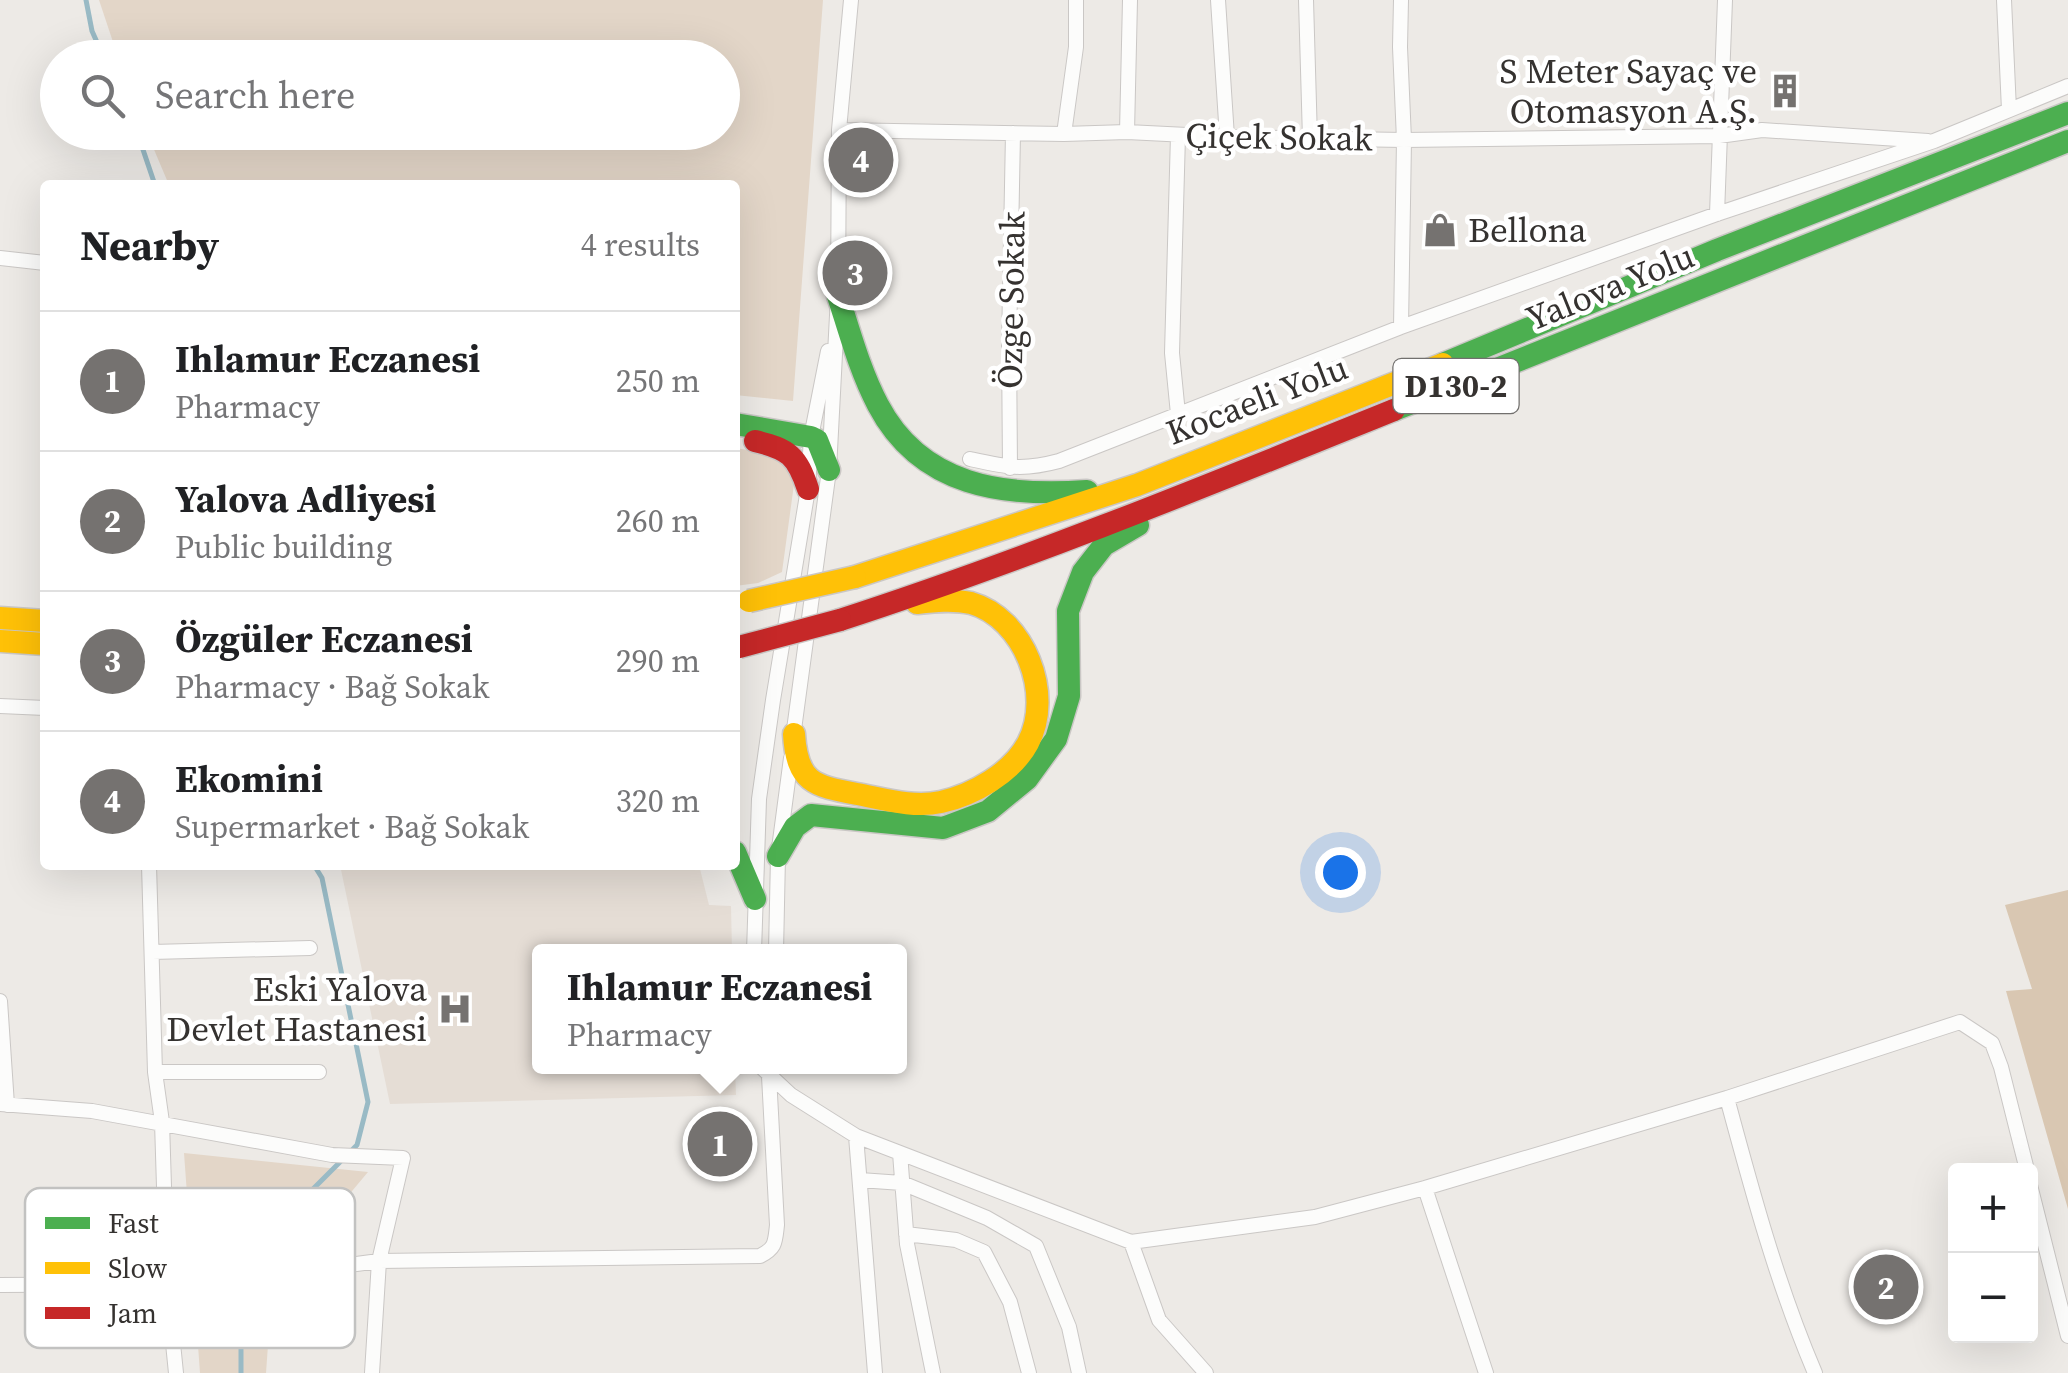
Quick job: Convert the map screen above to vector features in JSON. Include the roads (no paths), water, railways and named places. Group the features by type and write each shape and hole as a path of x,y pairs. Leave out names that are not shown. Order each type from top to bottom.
{"highway":[{"name":"Kocaeli̇ Yolu","path":"742,603 855,577 1137,484 2068,113"},
{"name":"Yalova Yolu","path":"740,646 840,620 950,584 2068,142"},
{"path":"838,296 884,417 908,446 941,470 973,485 1010,490 1073,492 1137,484"},
{"path":"740,425 817,440 829,470"},
{"path":"740,439 780,446 799,460 808,489"},
{"path":"778,856 794,827 811,815 943,828 988,811 1027,779 1056,739 1068,696 1068,611 1083,572 1104,545 1188,493"},
{"path":"794,734 798,764 814,784 896,802 938,803 971,792 1006,769 1027,744 1037,716 1033,677 1023,645 1002,620 975,604 935,601 878,608"},
{"path":"0,618 40,621"},
{"path":"0,641 40,644"},
{"path":"740,864 754,899"}],"street":[{"path":"776,944 778,856 829,470 838,296 839,130 851,0"},
{"path":"1064,134 1076,47 1076,0"},
{"path":"1127,132 1130,0"},
{"path":"1218,0 1227,137"},
{"path":"1306,0 1310,139"},
{"path":"1401,0 1401,327"},
{"path":"1718,214 1726,0"},
{"path":"2004,0 2009,110"},
{"path":"970,459 1031,469 1059,461 1401,327 1934,141 2068,86"},
{"name":"Çiçek Sokak","path":"839,130 1127,132 1404,140 1719,136 1762,130 1934,141"},
{"name":"Özge Sokak","path":"1010,468 1013,133"},
{"path":"1178,135 1172,353 1178,414"},
{"path":"0,258 40,262"},
{"path":"754,944 759,799 808,489 811,437 838,296"},
{"path":"0,706 40,708"},
{"path":"149,870 164,1188"},
{"path":"152,952 310,948"},
{"path":"0,1001 3,1105 92,1111 332,1155 402,1158 379,1261 372,1373"},
{"path":"772,1074 791,1095 856,1136 1131,1242 1315,1217 1425,1188 1727,1098 1960,1022 1992,1043 2002,1067 2025,1163"},
{"path":"156,1072 318,1072"},
{"path":"355,1264 760,1256 770,1251 776,1241 777,1225 768,1074"},
{"path":"1727,1098 1759,1218 1815,1373"},
{"path":"856,1136 875,1373"},
{"path":"900,1153 906,1234 933,1373"},
{"path":"860,1180 902,1183 987,1218 1036,1246 1069,1328 1079,1373"},
{"path":"1425,1188 1486,1373"},
{"path":"2038,1217 2068,1336"},
{"path":"906,1234 956,1240 984,1252 1010,1302 1028,1373"},
{"path":"1131,1242 1159,1320 1206,1373"},
{"path":"0,1285 25,1285"},
{"path":"173,1348 176,1373"}],"waterway":[{"path":"86,0 96,40"},
{"path":"143,150 153,180"},
{"path":"317,870 322,878 368,1102 357,1145 351,1151"},
{"path":"314,1188 343,1159"},
{"path":"241,1348 241,1373"}],"place":[{"name":"S Meter Sayaç ve Otomasyon A.Ş.","path":"1785,91"},
{"name":"Ekomini","path":"861,160"},
{"name":"Bellona","path":"1440,230"},
{"name":"Özgüler Eczanesi","path":"855,273"},
{"name":"Eski Yalova Devlet Hastanesi","path":"455,1009"},
{"name":"Ihlamur Eczanesi","path":"720,1144"},
{"name":"Yalova Adliyesi","path":"1886,1287"}]}
